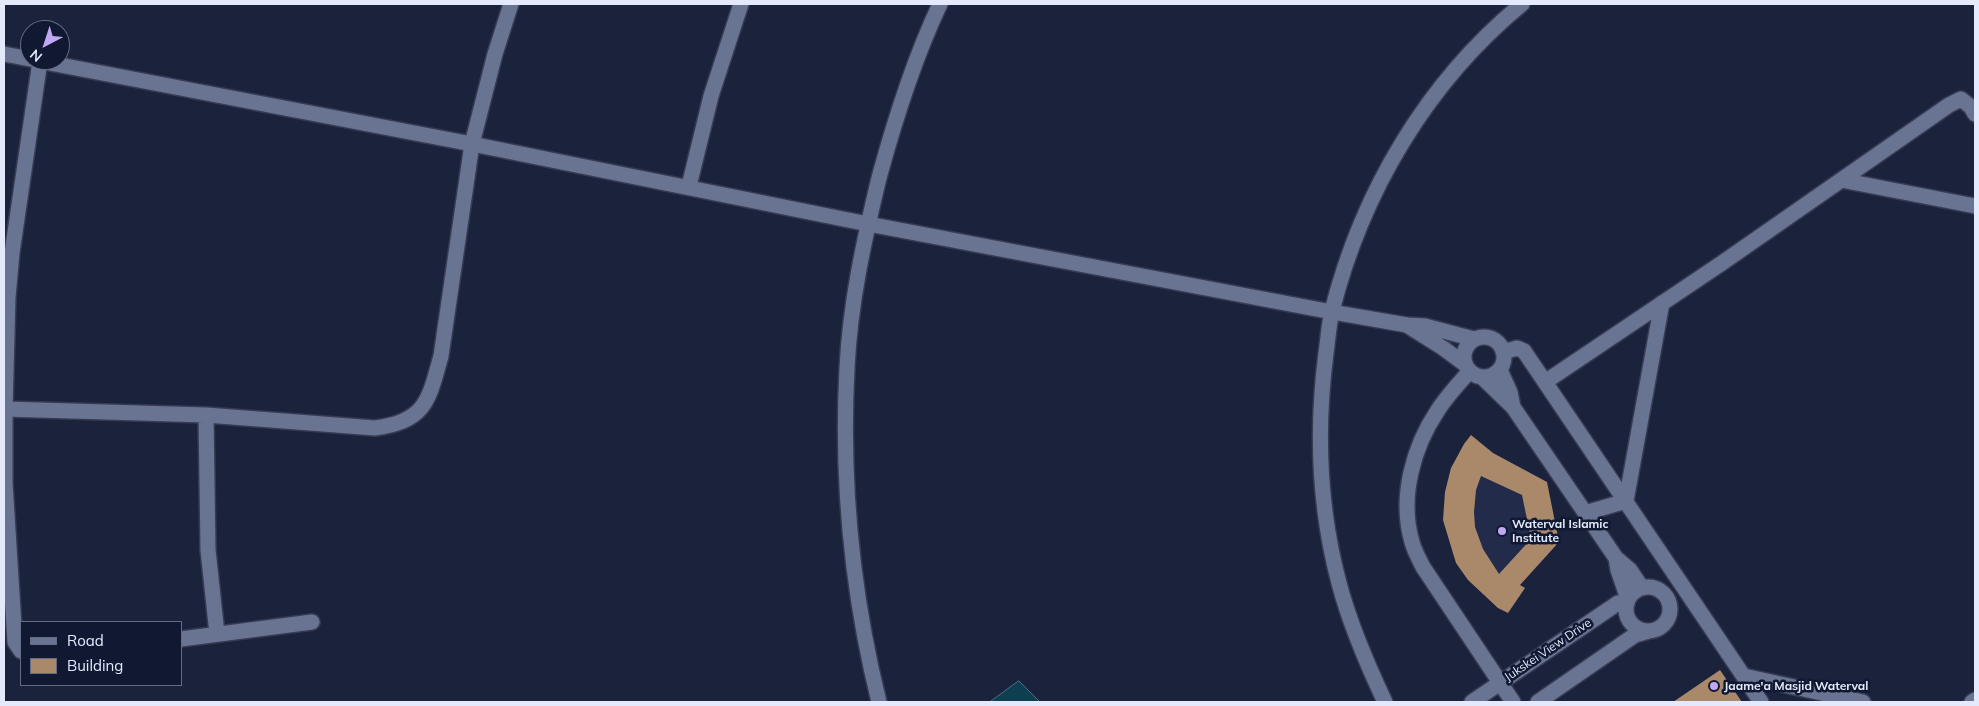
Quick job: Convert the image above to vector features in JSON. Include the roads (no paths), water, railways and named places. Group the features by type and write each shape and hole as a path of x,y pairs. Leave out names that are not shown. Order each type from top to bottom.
{"street":[{"path":"5,409 206,415 375,428 393,426 407,421 421,408 432,389 441,356 472,144 495,54 511,4"},
{"path":"689,186 711,96 741,4"},
{"path":"879,702 866,648 855,580 848,515 845,441 847,367 855,293 868,224 889,140 926,33 940,4"},
{"path":"1385,702 1365,660 1341,591 1323,501 1320,415 1332,312 1366,210 1404,138 1444,85 1478,45 1522,4"},
{"path":"4,54 20,57"},
{"path":"70,67 689,186 868,224 1332,312 1407,325 1425,326 1474,340"},
{"path":"20,649 16,642 5,483 5,409 8,297 34,70"},
{"path":"1545,382 1949,105 1961,99 1975,114"},
{"path":"1841,180 1975,206"},
{"path":"1626,501 1662,303"},
{"path":"1407,325 1443,348 1513,407 1616,558 1649,588 1667,598 1670,612"},
{"path":"1481,337 1494,340 1503,352 1503,364 1500,370 1495,374 1472,371 1464,358 1465,351 1474,340 1481,337"},
{"path":"1503,352 1517,348 1524,352 1762,702"},
{"path":"1500,370 1510,392 1513,407"},
{"path":"1472,371 1438,410 1416,450 1407,502 1408,524 1412,543 1423,567 1513,702"},
{"path":"206,415 208,550 217,634"},
{"path":"1585,513 1626,501"},
{"path":"1616,558 1628,602 1628,618 1637,628 1648,631"},
{"path":"1628,602 1636,591 1649,588 1674,572"},
{"path":"1538,702 1635,636 1655,630 1665,623 1670,612 1692,598"},
{"name":"Jukskei View Drive","path":"1472,702 1618,603 1628,602"},
{"path":"182,639 312,622"},
{"path":"1744,676 1863,702"}],"place":[{"name":"Waterval Islamic Institute","path":"1502,531"},
{"name":"Jaame'a Masjid Waterval","path":"1714,686"}]}
